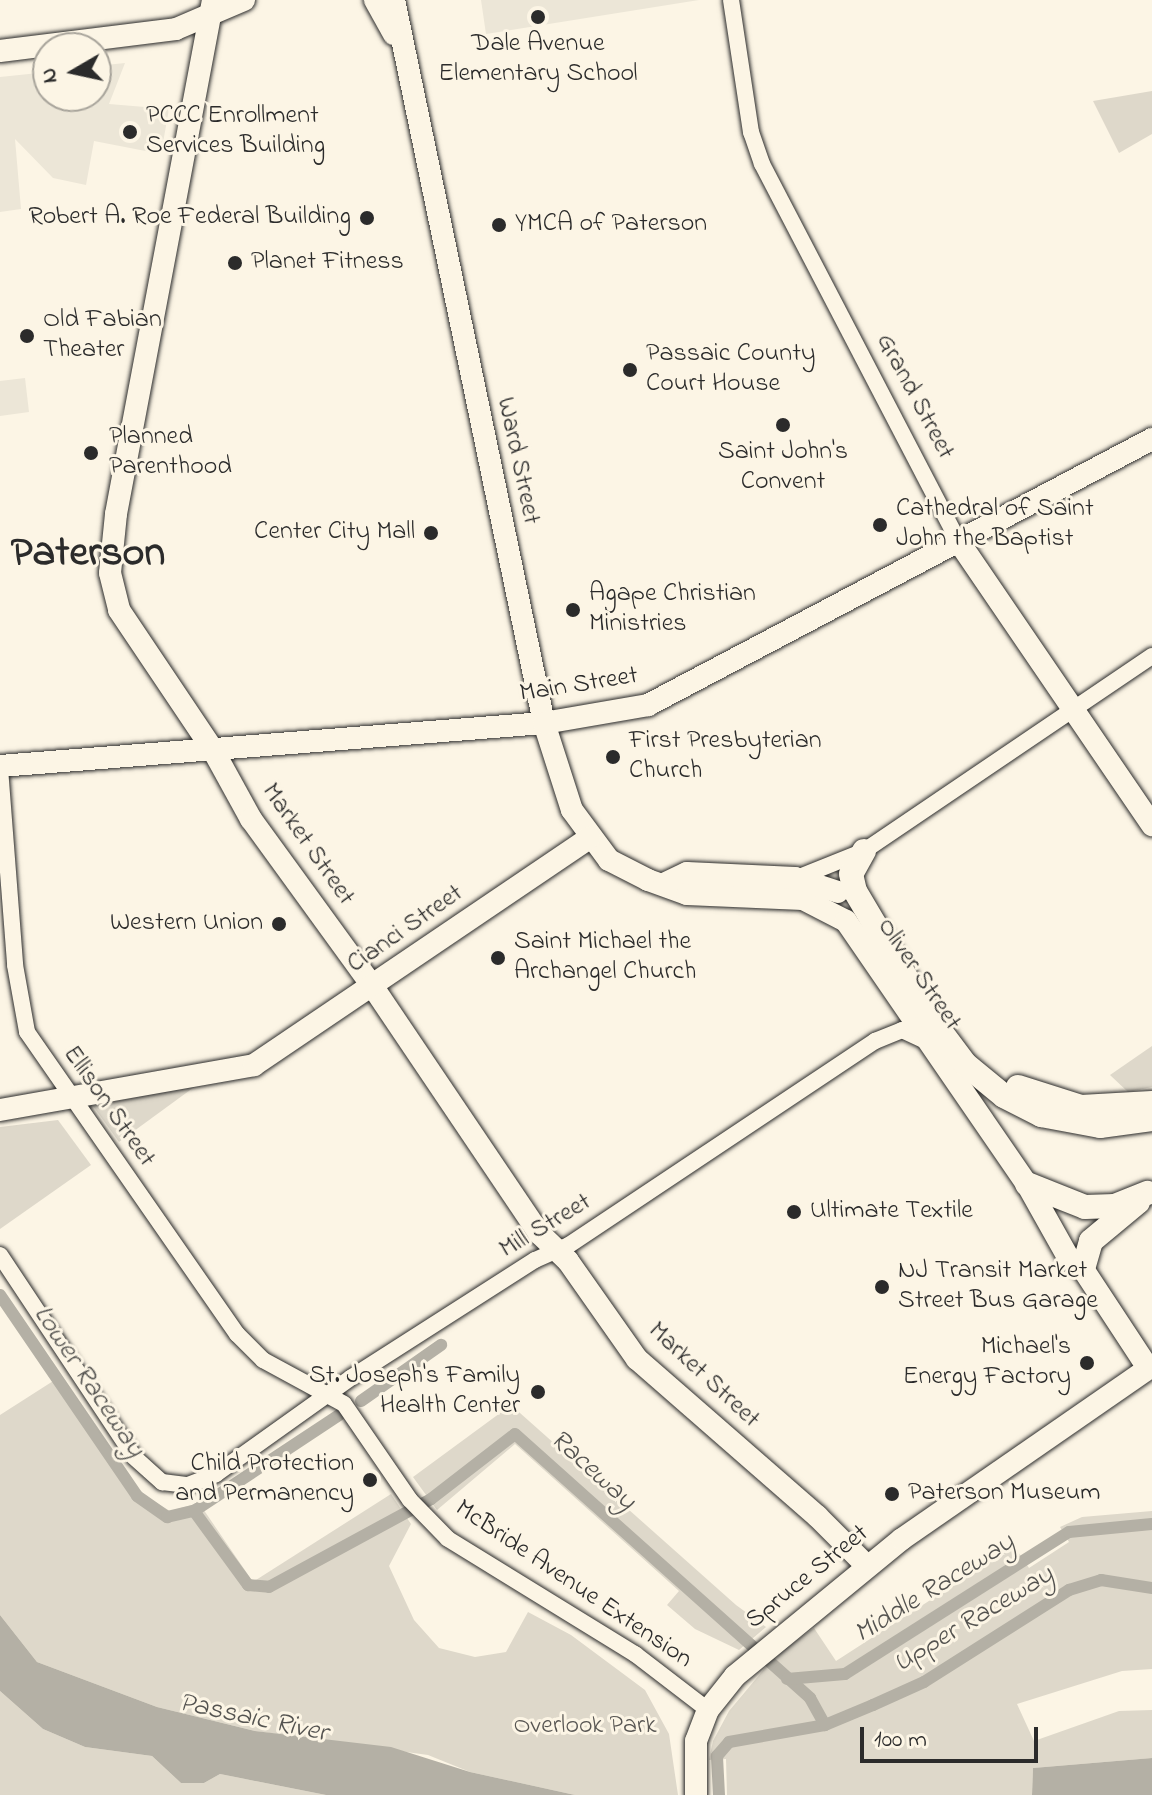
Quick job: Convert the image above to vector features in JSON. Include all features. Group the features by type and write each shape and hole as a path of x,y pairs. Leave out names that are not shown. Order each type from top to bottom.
{"highway":[{"path":"864,851 851,874 872,923 929,1016 965,1064 1021,1106 1080,1124 1152,1119"},
{"path":"838,892 872,923"},
{"path":"929,1016 986,1067 1030,1093 1090,1108 1152,1103"},
{"path":"1027,1184 1085,1207 1115,1206 1150,1191"},
{"path":"1083,1269 1091,1241 1150,1191"}],"main road":[{"path":"0,51 158,32 211,9 244,0"},
{"path":"375,0 405,57"},
{"name":"Ward Street","path":"394,0 544,723 562,791 589,838 616,864 664,884"},
{"name":"Market Street","path":"211,9 116,514 110,573 119,610 213,750 251,819 373,987 555,1251 648,1370 817,1516 867,1566"},
{"name":"Main Street","path":"0,767 544,723 662,699 1152,439"},
{"name":"Grand Street","path":"959,542 1152,825"},
{"name":"Cianci Street","path":"72,1099 254,1065 589,838"},
{"path":"664,884 687,873 795,878 838,892"},
{"name":"Oliver Street","path":"664,884 687,894 793,897 831,910 852,928 1027,1184 1068,1257 1083,1269 1150,1367"},
{"path":"0,1110 72,1099"},
{"name":"Spruce Street","path":"708,1710 747,1665 867,1566 1150,1367"},
{"path":"696,1795 693,1752 708,1710"}],"street":[{"name":"Grand Street","path":"731,0 751,132 762,164 959,542"},
{"path":"795,878 819,873 864,851 1152,656"},
{"name":"Ellison Street","path":"0,767 15,965 26,1027 72,1099 244,1343 263,1360 330,1395"},
{"name":"Mill Street","path":"0,1255 134,1457 162,1482 188,1485 216,1474 330,1395 894,1031 908,1031 932,1046"},
{"name":"McBride Avenue Extension","path":"330,1395 350,1410 410,1500 448,1539 635,1654 708,1710"}],"shaded area":[{"name":"Dale Avenue Elementary School","path":"481,0 699,0 486,34"},
{"path":"125,63 112,96 112,64"},
{"path":"32,74 32,112 112,112 112,104 169,109 161,154 94,141 86,185 53,178 15,139 21,209 0,212 0,77"},
{"path":"25,378 29,412 0,416 0,381"},
{"path":"0,1615 37,1662 157,1707 255,1731 391,1747 470,1772 575,1795 326,1795 220,1774 204,1783 181,1783 152,1756 85,1747 43,1729 0,1691"},
{"path":"1152,1758 1152,1795 1032,1795 1033,1768"}],"green space":[{"path":"1152,91 1152,134 1119,153 1093,101"},
{"path":"1152,1046 1152,1087 1128,1092 1110,1075"},
{"path":"197,1085 119,1142 93,1106"},
{"path":"58,1120 91,1165 0,1229 0,1127"},
{"name":"Overlook Park","path":"61,1376 142,1494 170,1511 199,1503 253,1582 391,1494 411,1524 389,1566 414,1620 439,1648 475,1657 506,1652 528,1612 571,1635 645,1690 669,1734 678,1795 575,1795 470,1772 428,1755 255,1731 157,1707 37,1662 0,1615 0,1415"},
{"path":"511,1405 736,1605 766,1627 739,1650 695,1629 667,1605 679,1591 515,1444 437,1510 413,1477"},
{"path":"1152,1511 1152,1669 1122,1671 1017,1704 1034,1741 1119,1711 1152,1710 1152,1758 1033,1768 1032,1795 727,1795 726,1759 709,1760 713,1741 729,1711 775,1656 814,1628 836,1661 1014,1546 1029,1568 1069,1542 1060,1527 1082,1517"},
{"path":"0,1691 43,1729 85,1747 152,1756 181,1783 204,1783 220,1774 326,1795 0,1795"}],"waterway":[{"name":"Raceway","path":"0,1295 137,1496 167,1517 194,1511 248,1585 269,1587 431,1499 515,1434 810,1698 825,1725"},
{"path":"361,1401 441,1345"},
{"path":"194,1511 339,1415"},
{"name":"Middle Raceway","path":"787,1679 845,1674 1069,1532 1152,1524"},
{"name":"Upper Raceway","path":"719,1795 717,1756 729,1742 825,1725 873,1705 924,1682 1069,1590 1101,1580 1152,1588"}],"place":[{"name":"Dale Avenue Elementary School","path":"538,17"},
{"name":"PCCC Enrollment Services Building","path":"130,132"},
{"name":"Robert A. Roe Federal Building","path":"367,218"},
{"name":"YMCA of Paterson","path":"499,225"},
{"name":"Planet Fitness","path":"235,263"},
{"name":"Old Fabian Theater","path":"27,336"},
{"name":"Passaic County Court House","path":"630,370"},
{"name":"Saint John's Convent","path":"783,425"},
{"name":"Planned Parenthood","path":"91,453"},
{"name":"Cathedral of Saint John the Baptist","path":"880,525"},
{"name":"Center City Mall","path":"431,533"},
{"name":"Agape Christian Ministries","path":"573,610"},
{"name":"First Presbyterian Church","path":"613,757"},
{"name":"Western Union","path":"279,924"},
{"name":"Saint Michael the Archangel Church","path":"498,958"},
{"name":"Ultimate Textile","path":"794,1212"},
{"name":"NJ Transit Market Street Bus Garage","path":"882,1287"},
{"name":"Michael's Energy Factory","path":"1087,1363"},
{"name":"St. Joseph's Family Health Center","path":"538,1392"},
{"name":"Child Protection and Permanency","path":"370,1480"},
{"name":"Paterson Museum","path":"892,1494"}],"district":[{"name":"Paterson","path":"88,554"}],"water label":[{"name":"Lower Raceway","path":"88,1382"},
{"name":"Passaic River","path":"253,1719"}]}
